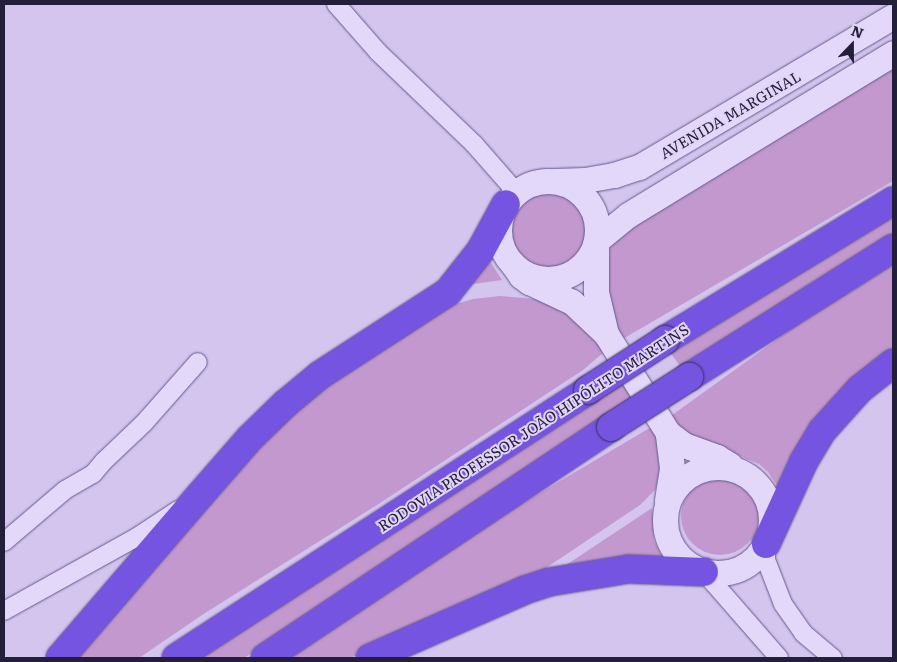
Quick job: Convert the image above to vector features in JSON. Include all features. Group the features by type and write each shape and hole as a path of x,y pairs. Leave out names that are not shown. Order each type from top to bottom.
{"highway":[{"path":"60,658 250,438 320,375 448,292 481,250 511,198"},
{"name":"RODOVIA PROFESSOR JOÃO HIPÓLITO MARTINS","path":"176,658 665,340 893,201"},
{"path":"265,658 611,427 893,248"},
{"path":"766,544 804,461 822,430 860,388 893,363"},
{"path":"370,658 461,620 525,590 574,577 629,569 704,572"}],"street":[{"path":"336,4 378,52 474,144 511,198"},
{"name":"AVENIDA MARGINAL","path":"556,181 585,180 614,175 639,167 812,66 893,16"},
{"name":"AVENIDA MARGINAL","path":"596,241 628,215 893,53"},
{"path":"606,334 596,292 596,241 598,225 588,201 580,192 556,181 542,181 528,185 511,198 499,228 504,252 521,276 529,282 572,302 606,334 668,433 684,445 717,457 755,482 768,504 770,527 766,544 766,560 783,604 803,633 833,658"},
{"path":"512,263 533,276 556,278 572,273 584,264 592,253 596,241"},
{"path":"4,542 65,490 93,474 144,423 198,362"},
{"path":"668,433 672,468 665,526 671,546 685,562 704,572 779,658"},
{"path":"667,504 676,488 689,476 706,469 725,468 742,473"},
{"path":"4,611 137,537 201,494"},
{"path":"704,572 722,573 740,569 755,559 766,544"},
{"path":"406,658 461,620"}],"shaded area":[{"path":"893,65 893,181 621,340 606,308 608,250 617,239 630,227"},
{"path":"548,193 563,196 575,205 584,217 587,232 584,247 575,259 563,268 548,271 533,268 521,259 512,247 509,232 512,217 521,205 533,196"},
{"path":"893,212 893,236 683,370 669,351"},
{"path":"486,255 502,280 467,285"},
{"path":"893,265 893,351 780,490 768,472 759,464 732,453 710,450 668,418 794,327"},
{"path":"500,296 548,300 565,307 591,333 604,352 583,370 377,505 205,613 139,658 70,658 294,408 445,307 473,299"},
{"path":"624,382 633,397 244,658 192,658"},
{"path":"653,426 664,451 656,489 640,505 531,578 350,658 291,658 511,510"},
{"path":"712,477 728,477 742,483 753,494 759,508 759,524 753,538 742,549 728,555 712,555 698,549 687,538 681,524 681,508 687,494 698,483"},
{"path":"652,508 654,540 663,558 557,571"}]}
